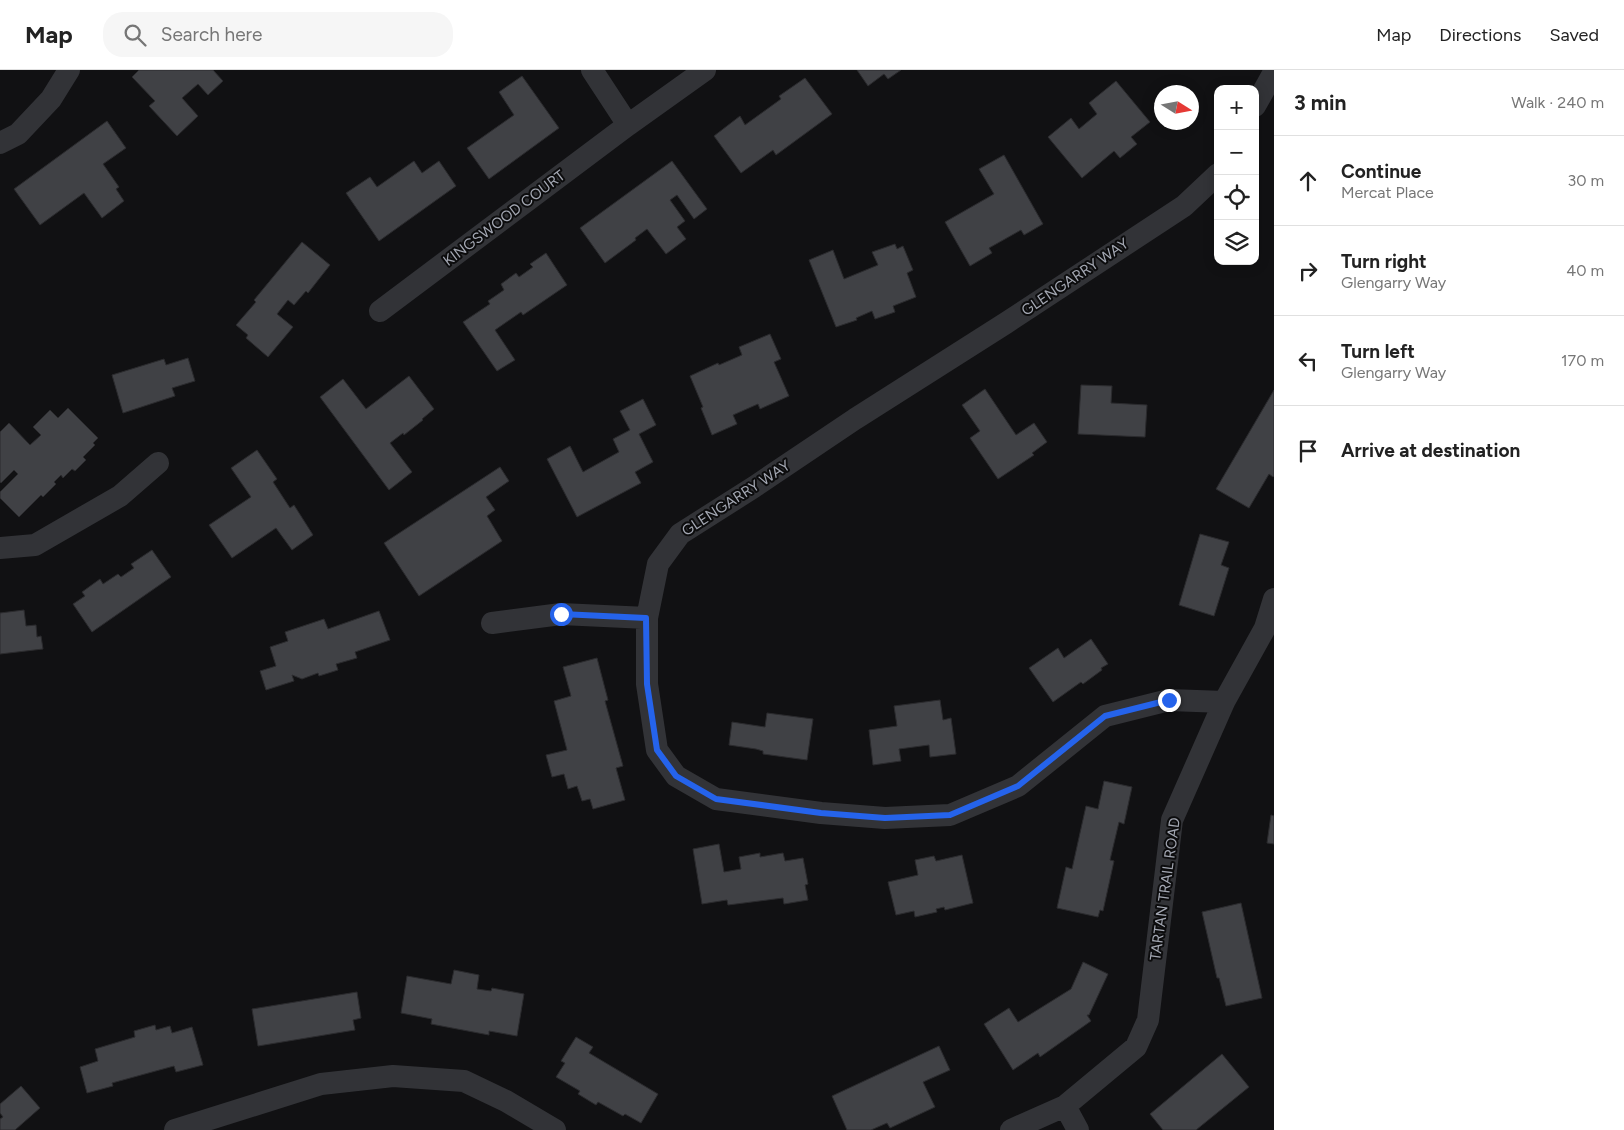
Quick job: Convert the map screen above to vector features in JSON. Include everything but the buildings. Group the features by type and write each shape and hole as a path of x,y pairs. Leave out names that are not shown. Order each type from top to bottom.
{"street":[{"path":"0,143 18,134 51,99 69,70"},
{"path":"592,70 628,125"},
{"name":"KINGSWOOD COURT","path":"380,311 628,125 705,70"},
{"path":"1259,99 1274,72"},
{"name":"GLENGARRY WAY","path":"1217,175 1184,206 680,534 658,564 646,618 647,684 657,750 676,776 716,799 821,813 885,818 950,815 1018,786 1105,716 1169,700 1224,702"},
{"path":"0,548 35,545 120,496 158,463"},
{"name":"TARTAN TRAIL ROAD","path":"1011,1130 1065,1106 1136,1047 1148,1020 1172,820 1224,702 1265,628 1274,600"},
{"path":"492,622 561,614 646,618"},
{"path":"175,1130 321,1084 393,1076 464,1082 506,1102 555,1130"},
{"path":"1065,1106 1078,1130"}],"route":[{"path":"561,614 646,618 647,684 657,750 676,776 716,799 821,813 885,818 950,815 1018,786 1105,716 1169,700"}]}
